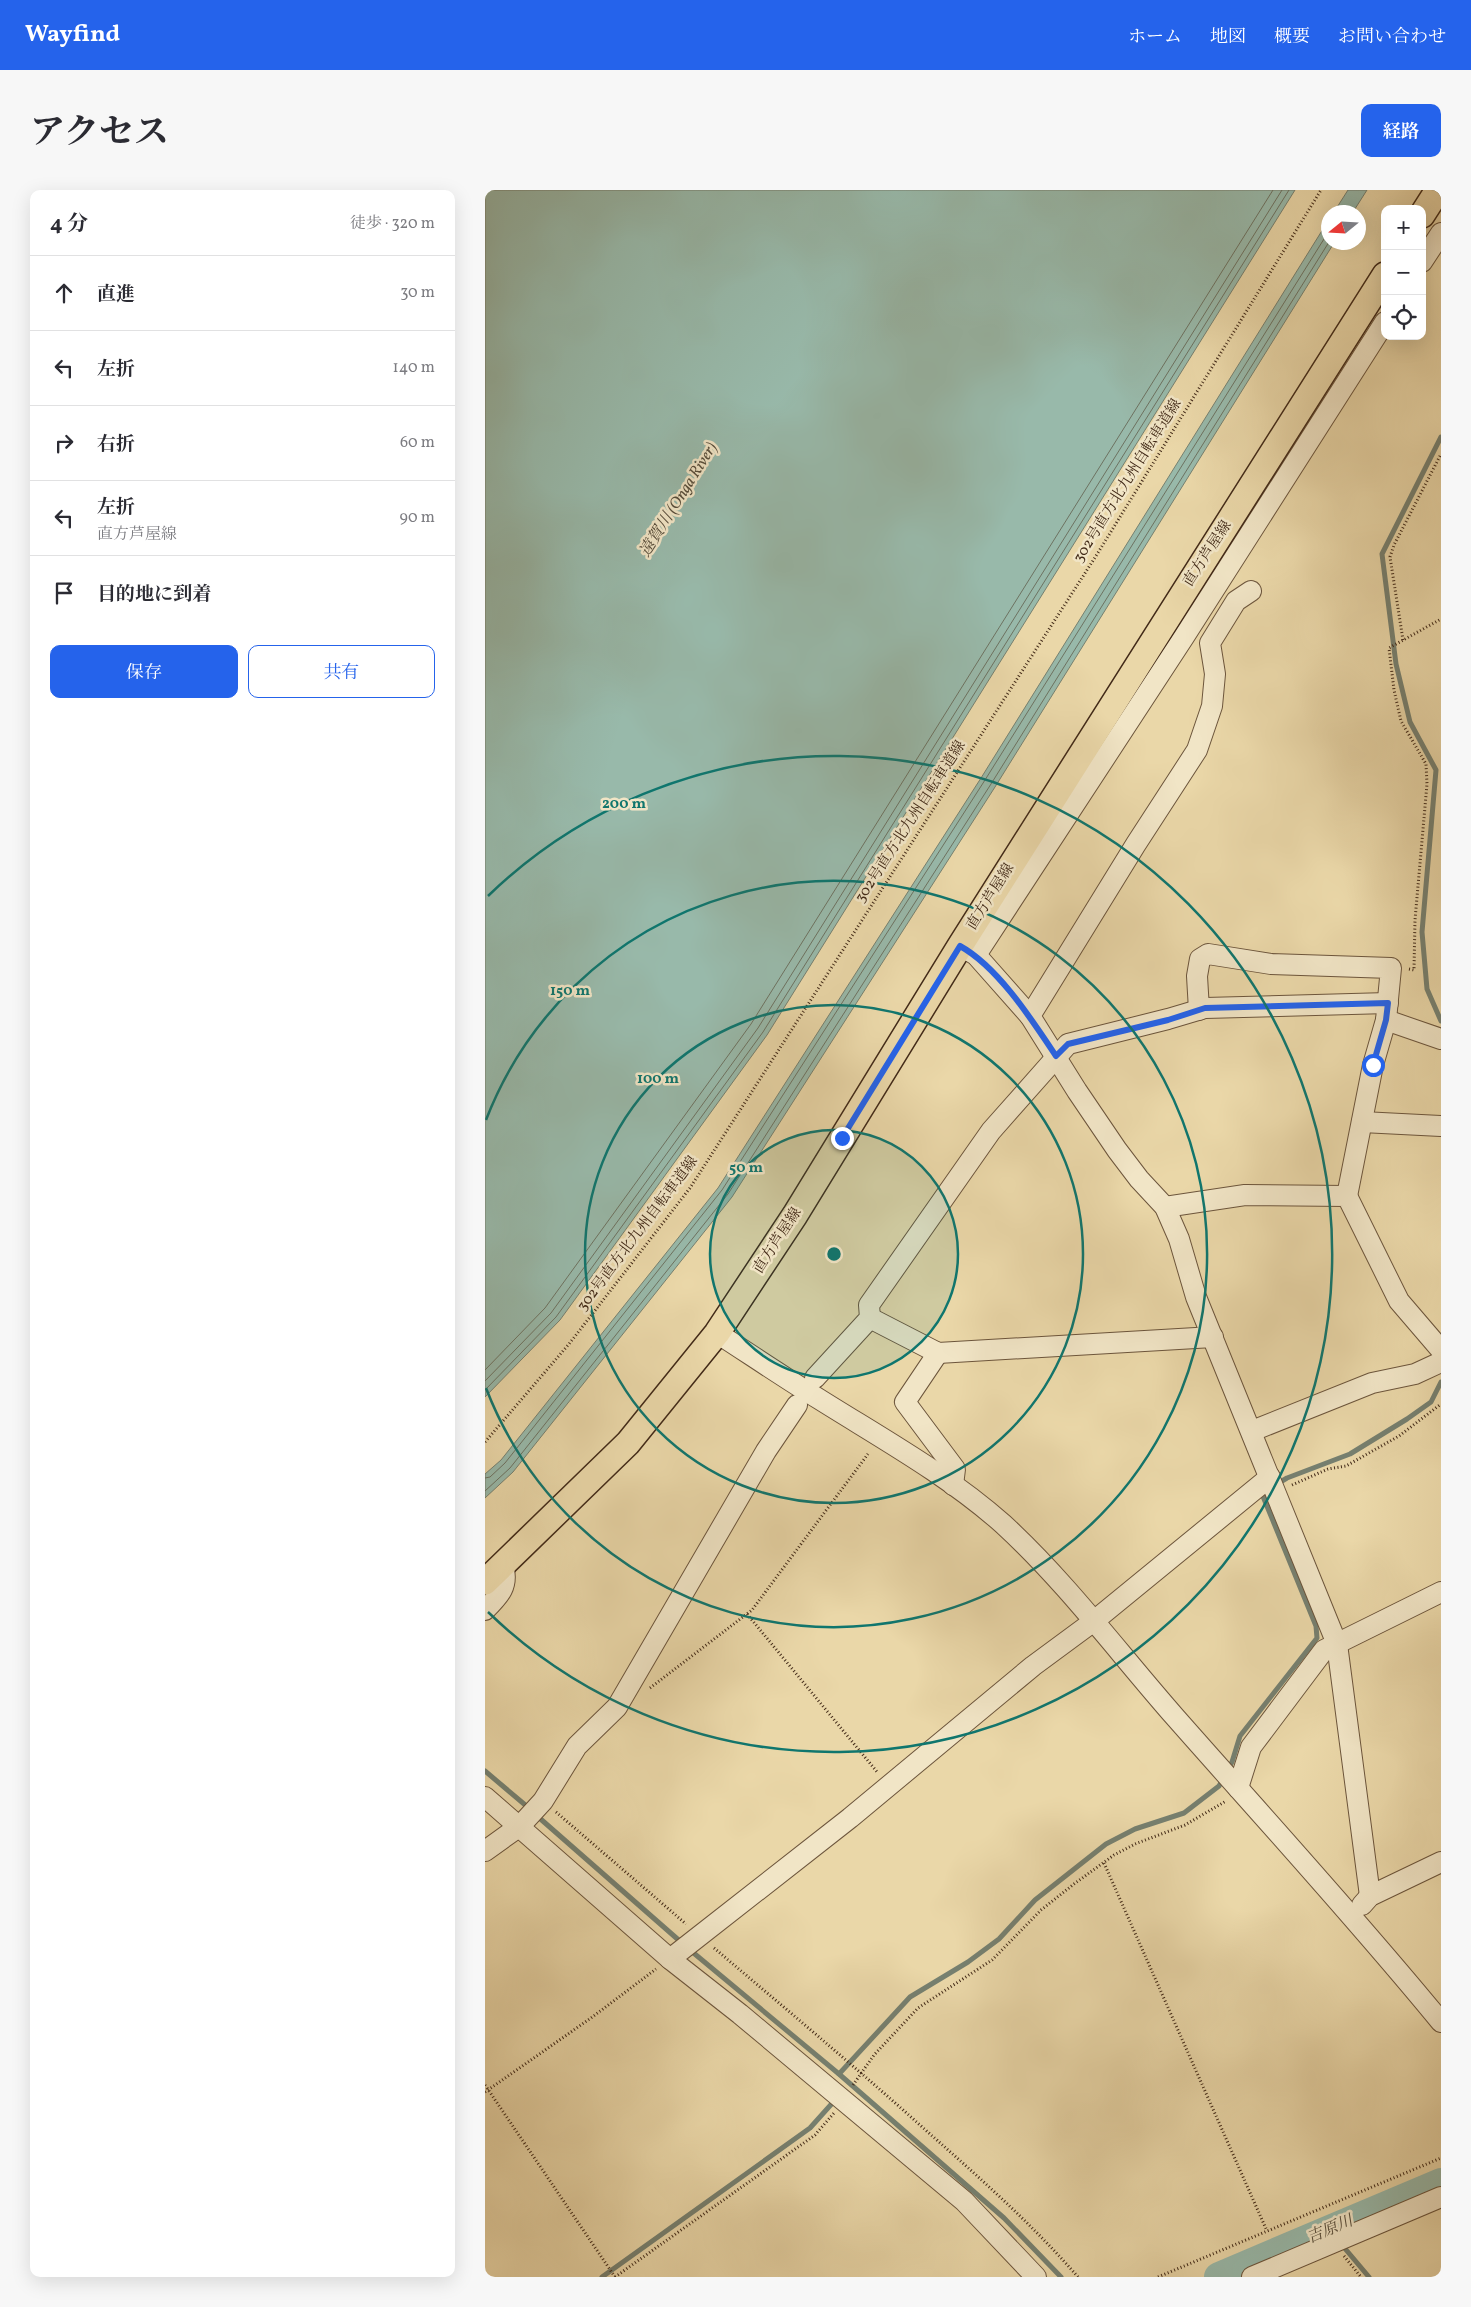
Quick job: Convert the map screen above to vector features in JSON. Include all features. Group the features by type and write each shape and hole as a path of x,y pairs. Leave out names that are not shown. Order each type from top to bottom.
{"main road":[{"path":"1426,209 1438,190"},
{"name":"直方芦屋線","path":"485,1582 627,1443 717,1333 968,950 1381,281"}],"street":[{"path":"1426,256 1441,233"},
{"path":"1371,1896 1337,1644 1196,1297 1179,1239 1165,1207 1139,1179 1117,1150 1030,1016 968,950 1197,617 1381,328"},
{"path":"1210,643 1236,601 1251,591"},
{"path":"1030,1016 1136,844 1197,750 1212,706 1215,674 1210,643 1197,617"},
{"path":"1199,1010 1197,976 1200,959 1208,954 1271,964 1391,968 1387,1012 1373,1065 1347,1196 1399,1301 1441,1350"},
{"path":"815,1378 870,1318 869,1305 991,1131 1068,1044 1168,1020 1205,1008 1387,1012 1441,1039"},
{"path":"1362,1122 1441,1126"},
{"path":"1165,1207 1245,1195 1347,1196"},
{"path":"870,1318 938,1353 1213,1337"},
{"path":"717,1333 888,1440 953,1485 1002,1523 1046,1567 1217,1765 1352,1916 1441,2022"},
{"path":"938,1353 905,1402 955,1469 953,1485"},
{"path":"1252,1431 1371,1383 1415,1374 1441,1362"},
{"path":"485,1851 520,1826 543,1801 577,1746 617,1707 766,1451 797,1405"},
{"path":"670,1958 889,1786 1033,1666 1273,1486"},
{"path":"485,1610 499,1596 507,1578 503,1565"},
{"path":"1238,1788 1251,1747 1324,1650 1441,1592"},
{"path":"485,1797 670,1958 843,2099 964,2201 1036,2277"},
{"path":"1352,1916 1371,1896 1441,1862"},
{"path":"1252,2277 1441,2197"}],"path":[{"name":"302号直方北九州自転車道線","path":"485,1442 569,1344 690,1188 1096,556 1321,190"},
{"path":"1403,640 1391,557 1394,544 1441,454"},
{"path":"1391,968 1414,970 1415,920 1427,784 1426,764 1401,721 1394,690 1389,648 1441,619"},
{"path":"1273,1486 1294,1484 1328,1469 1346,1466 1399,1436 1441,1404"},
{"path":"648,1690 747,1614 778,1576 868,1454"},
{"path":"747,1614 889,1786"},
{"path":"485,2085 487,2091 615,2277 815,2135 829,2120 874,2055 918,2008 991,1960 1041,1910 1103,1863 1135,1844 1185,1825 1230,1798 1238,1788"},
{"path":"1103,1863 1267,2231"},
{"path":"487,2091 591,2018 670,1958"},
{"path":"864,2074 986,2183 1058,2255 1077,2277"},
{"path":"1158,2277 1441,2158"},
{"path":"1334,2243 1361,2277"}],"water":[{"name":"遠賀川 (Onga River)","path":"485,190 1295,190 767,1035 560,1320 485,1397"},
{"path":"1348,190 1367,190 1357,205 1338,205"},
{"path":"1321,232 1321,250 1330,250 995,787 732,1197 513,1472 485,1498 485,1474 501,1460 718,1188 981,778"}],"waterway":[{"path":"1441,437 1382,554 1396,664 1410,722 1436,770 1422,932 1427,989 1441,1021"},
{"path":"1277,1484 1287,1478 1350,1454 1407,1419 1431,1402 1441,1382"},
{"path":"1228,1769 1240,1736 1317,1638 1316,1626 1262,1494 1266,1492"},
{"path":"485,1771 530,1809"},
{"path":"839,2074 910,1997 968,1962 999,1939 1035,1900 1106,1844 1135,1829 1184,1813 1219,1786 1223,1779"},
{"path":"536,1815 682,1943"},
{"path":"690,1950 839,2074 1004,2218 1061,2277"},
{"path":"602,2277 810,2128 836,2099"},
{"name":"吉原川","path":"1219,2277 1441,2183"},
{"path":"1342,2245 1369,2277"}],"route":[{"path":"842,1138 960,946 976,955 1030,1016 1056,1056 1068,1044 1168,1020 1205,1008 1388,1003 1386,1020 1373,1065"}]}
